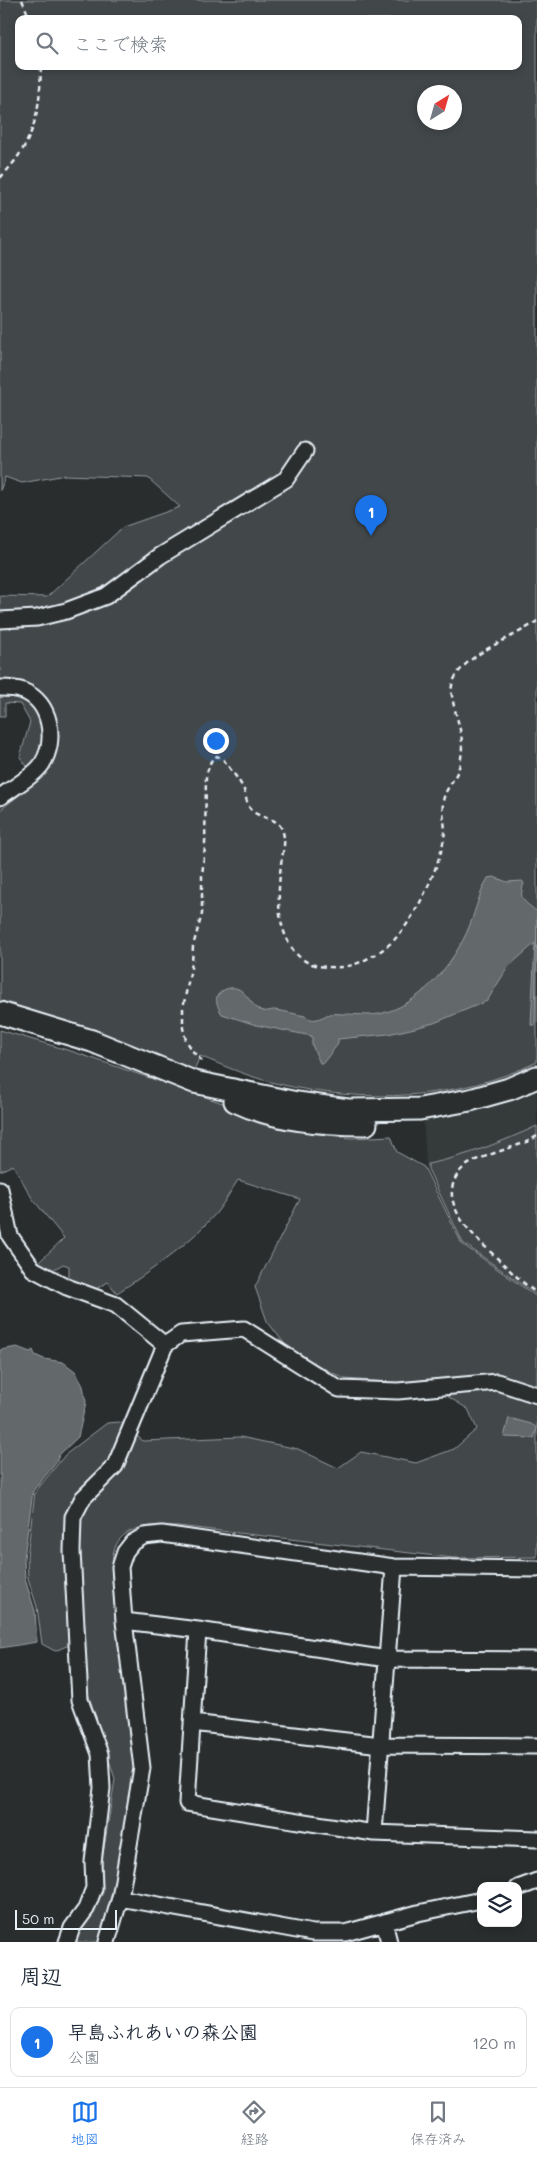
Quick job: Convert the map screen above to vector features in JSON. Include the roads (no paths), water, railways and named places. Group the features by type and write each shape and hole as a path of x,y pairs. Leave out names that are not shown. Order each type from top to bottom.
{"street":[{"path":"0,620 37,618 66,611 106,596 160,556 286,479 305,451"},
{"path":"0,688 23,691 36,699 43,708 49,724 50,738 42,765 0,797"},
{"path":"0,1013 92,1041 194,1082 249,1108 330,1124 381,1124 448,1119 515,1102 537,1093"},
{"path":"194,1082 297,1103 348,1110 378,1111 420,1109 470,1100 537,1077"},
{"path":"0,1190 10,1236 33,1269 67,1287 116,1305 165,1345"},
{"path":"67,1942 72,1928 86,1909 94,1888 94,1862 102,1788 100,1754 80,1700 72,1551 73,1517 83,1498 115,1466 165,1345 181,1334 244,1329 339,1389 398,1391 497,1382 537,1395"},
{"path":"107,1942 120,1898 142,1768 124,1621 120,1567 125,1552 132,1542 144,1536 162,1534 394,1567 537,1569"},
{"path":"374,1833 394,1567"},
{"path":"124,1621 198,1630 387,1659 537,1660"},
{"path":"198,1630 186,1803 374,1833 537,1839"},
{"path":"192,1723 381,1745 537,1746"},
{"path":"522,1887 537,1881"},
{"path":"120,1898 312,1933 345,1933 477,1901"},
{"path":"384,1922 389,1942"}],"place":[{"name":"早島ふれあいの森公園","path":"371,536"}]}
